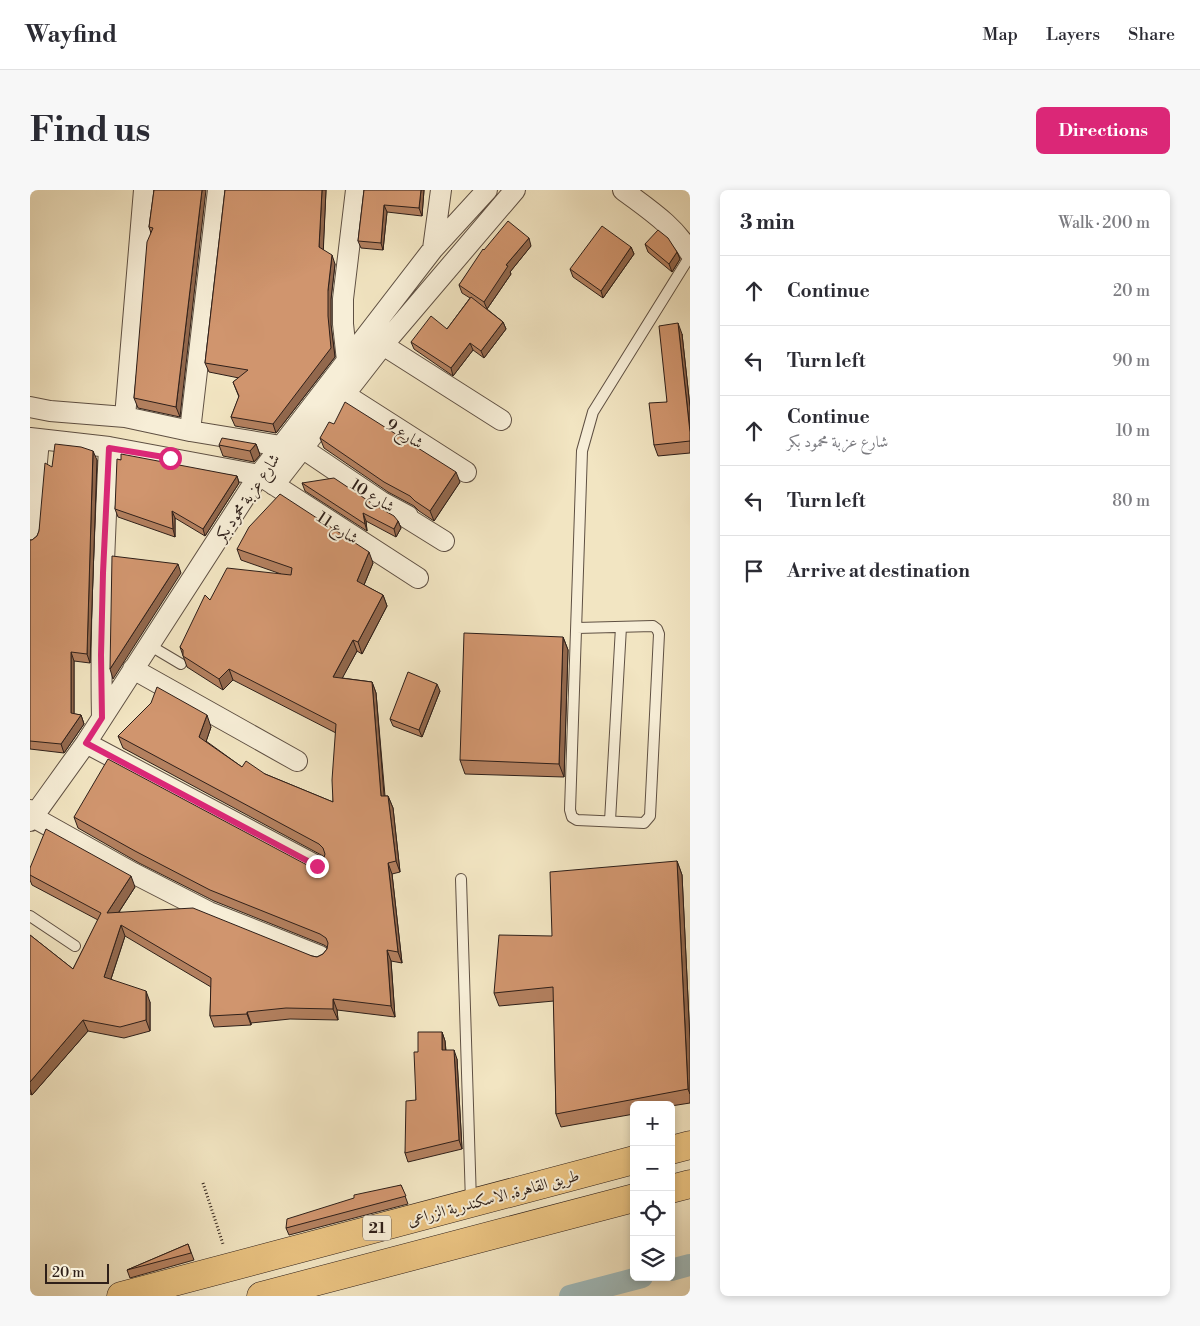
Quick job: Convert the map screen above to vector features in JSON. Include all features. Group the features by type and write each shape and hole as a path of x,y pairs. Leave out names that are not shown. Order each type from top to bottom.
{"highway":[{"path":"675,1149 690,1144"},
{"name":"طريق القاهرة, الاسكندرية الزراعى","path":"121,1296 630,1161"},
{"path":"675,1188 690,1184"},
{"name":"21","path":"261,1296 630,1199"}],"street":[{"path":"125,417 144,190"},
{"path":"190,431 218,190"},
{"path":"347,361 343,324 344,299 356,190"},
{"path":"433,249 441,190"},
{"name":"شارع عزبة محمود بكر","path":"31,816 86,743 133,669 266,480 281,446 433,249 487,190"},
{"name":"شارع عزبة محمود بكر","path":"266,480 302,448 383,345 515,190"},
{"path":"623,190 674,230 684,242 690,254"},
{"path":"383,345 501,420"},
{"name":"شارع 9","path":"344,394 466,472"},
{"path":"30,407 125,417 190,431 281,446"},
{"path":"30,538 35,439 109,448 266,480"},
{"path":"102,718 103,573 109,448"},
{"name":"شارع 10","path":"302,448 444,541"},
{"name":"شارع 11","path":"266,480 418,578"},
{"path":"133,669 297,761"},
{"path":"86,743 317,866"},
{"path":"31,816 133,873 210,912 320,956"}],"lane":[{"path":"577,628 653,626 659,634 650,816 644,823 577,820 572,817 570,810 582,451 593,412 690,254"},
{"path":"610,821 621,627"},
{"path":"150,645 181,664"},
{"path":"462,879 471,1203"},
{"path":"30,916 75,946"}],"path":[{"path":"203,1183 230,1266"}],"building":[{"path":"154,190 202,190 176,407 134,398 147,242 153,228 149,227"},
{"path":"225,190 322,190 319,247 332,255 328,290 331,348 273,424 231,417 239,396 233,382 248,370 205,363"},
{"path":"364,190 421,190 419,208 384,205 381,243 358,241"},
{"path":"508,221 529,238 506,265 508,266 484,302 459,285 483,249"},
{"path":"602,226 631,247 601,291 570,269"},
{"path":"658,230 668,238 677,252 669,264 645,244"},
{"path":"471,297 503,322 481,351 470,343 451,368 411,342 431,316 447,329"},
{"path":"678,323 690,441 654,445 649,403 667,402 659,326"},
{"path":"345,402 456,472 430,511 320,438 329,422 334,424"},
{"path":"222,438 256,444 250,451 219,445"},
{"path":"55,444 81,447 93,451 87,654 71,652 71,713 81,715 61,744 30,741 30,540 37,536 39,531 45,463 52,467"},
{"path":"121,454 237,476 203,529 172,511 173,529 115,509 117,459 121,460"},
{"path":"334,478 394,516 398,521 394,529 363,513 365,524 302,483"},
{"path":"280,494 369,552 357,581 383,595 358,642 353,640 333,677 372,682 381,796 388,796 396,861 388,863 398,952 387,950 391,1006 333,999 333,1009 286,1008 247,1012 247,1014 210,1016 211,978 121,925 104,977 146,991 146,1020 120,1027 83,1020 30,1082 30,935 73,969 101,913 30,875 30,868 46,829 131,876 107,913 193,908 312,956 317,957 327,949 328,943 326,938 320,934 210,890 74,817 108,759 307,865 314,867 320,865 323,861 325,854 319,844 118,736 151,703 157,687 207,715 199,737 242,767 246,761 265,774 333,802 332,780 336,724 229,669 219,679 183,656 183,650 180,647 205,595 210,600 227,568 291,575 292,568 237,549 249,527"},
{"path":"112,556 178,564 110,669"},
{"path":"464,633 563,637 559,764 460,760"},
{"path":"408,672 437,684 419,730 390,719"},
{"path":"677,861 688,1089 556,1114 553,987 494,993 499,935 552,936 550,872"},
{"path":"418,1032 442,1032 442,1050 454,1050 459,1140 405,1153 406,1101 416,1100 414,1052 418,1052"},
{"path":"401,1185 406,1196 286,1228 287,1219 354,1198 354,1195"},
{"path":"188,1244 191,1253 127,1270"}],"waterway":[{"path":"675,1269 690,1265"},
{"path":"570,1296 630,1280"}],"route":[{"path":"170,458 109,448 103,573 102,718 86,743 317,866"}]}
